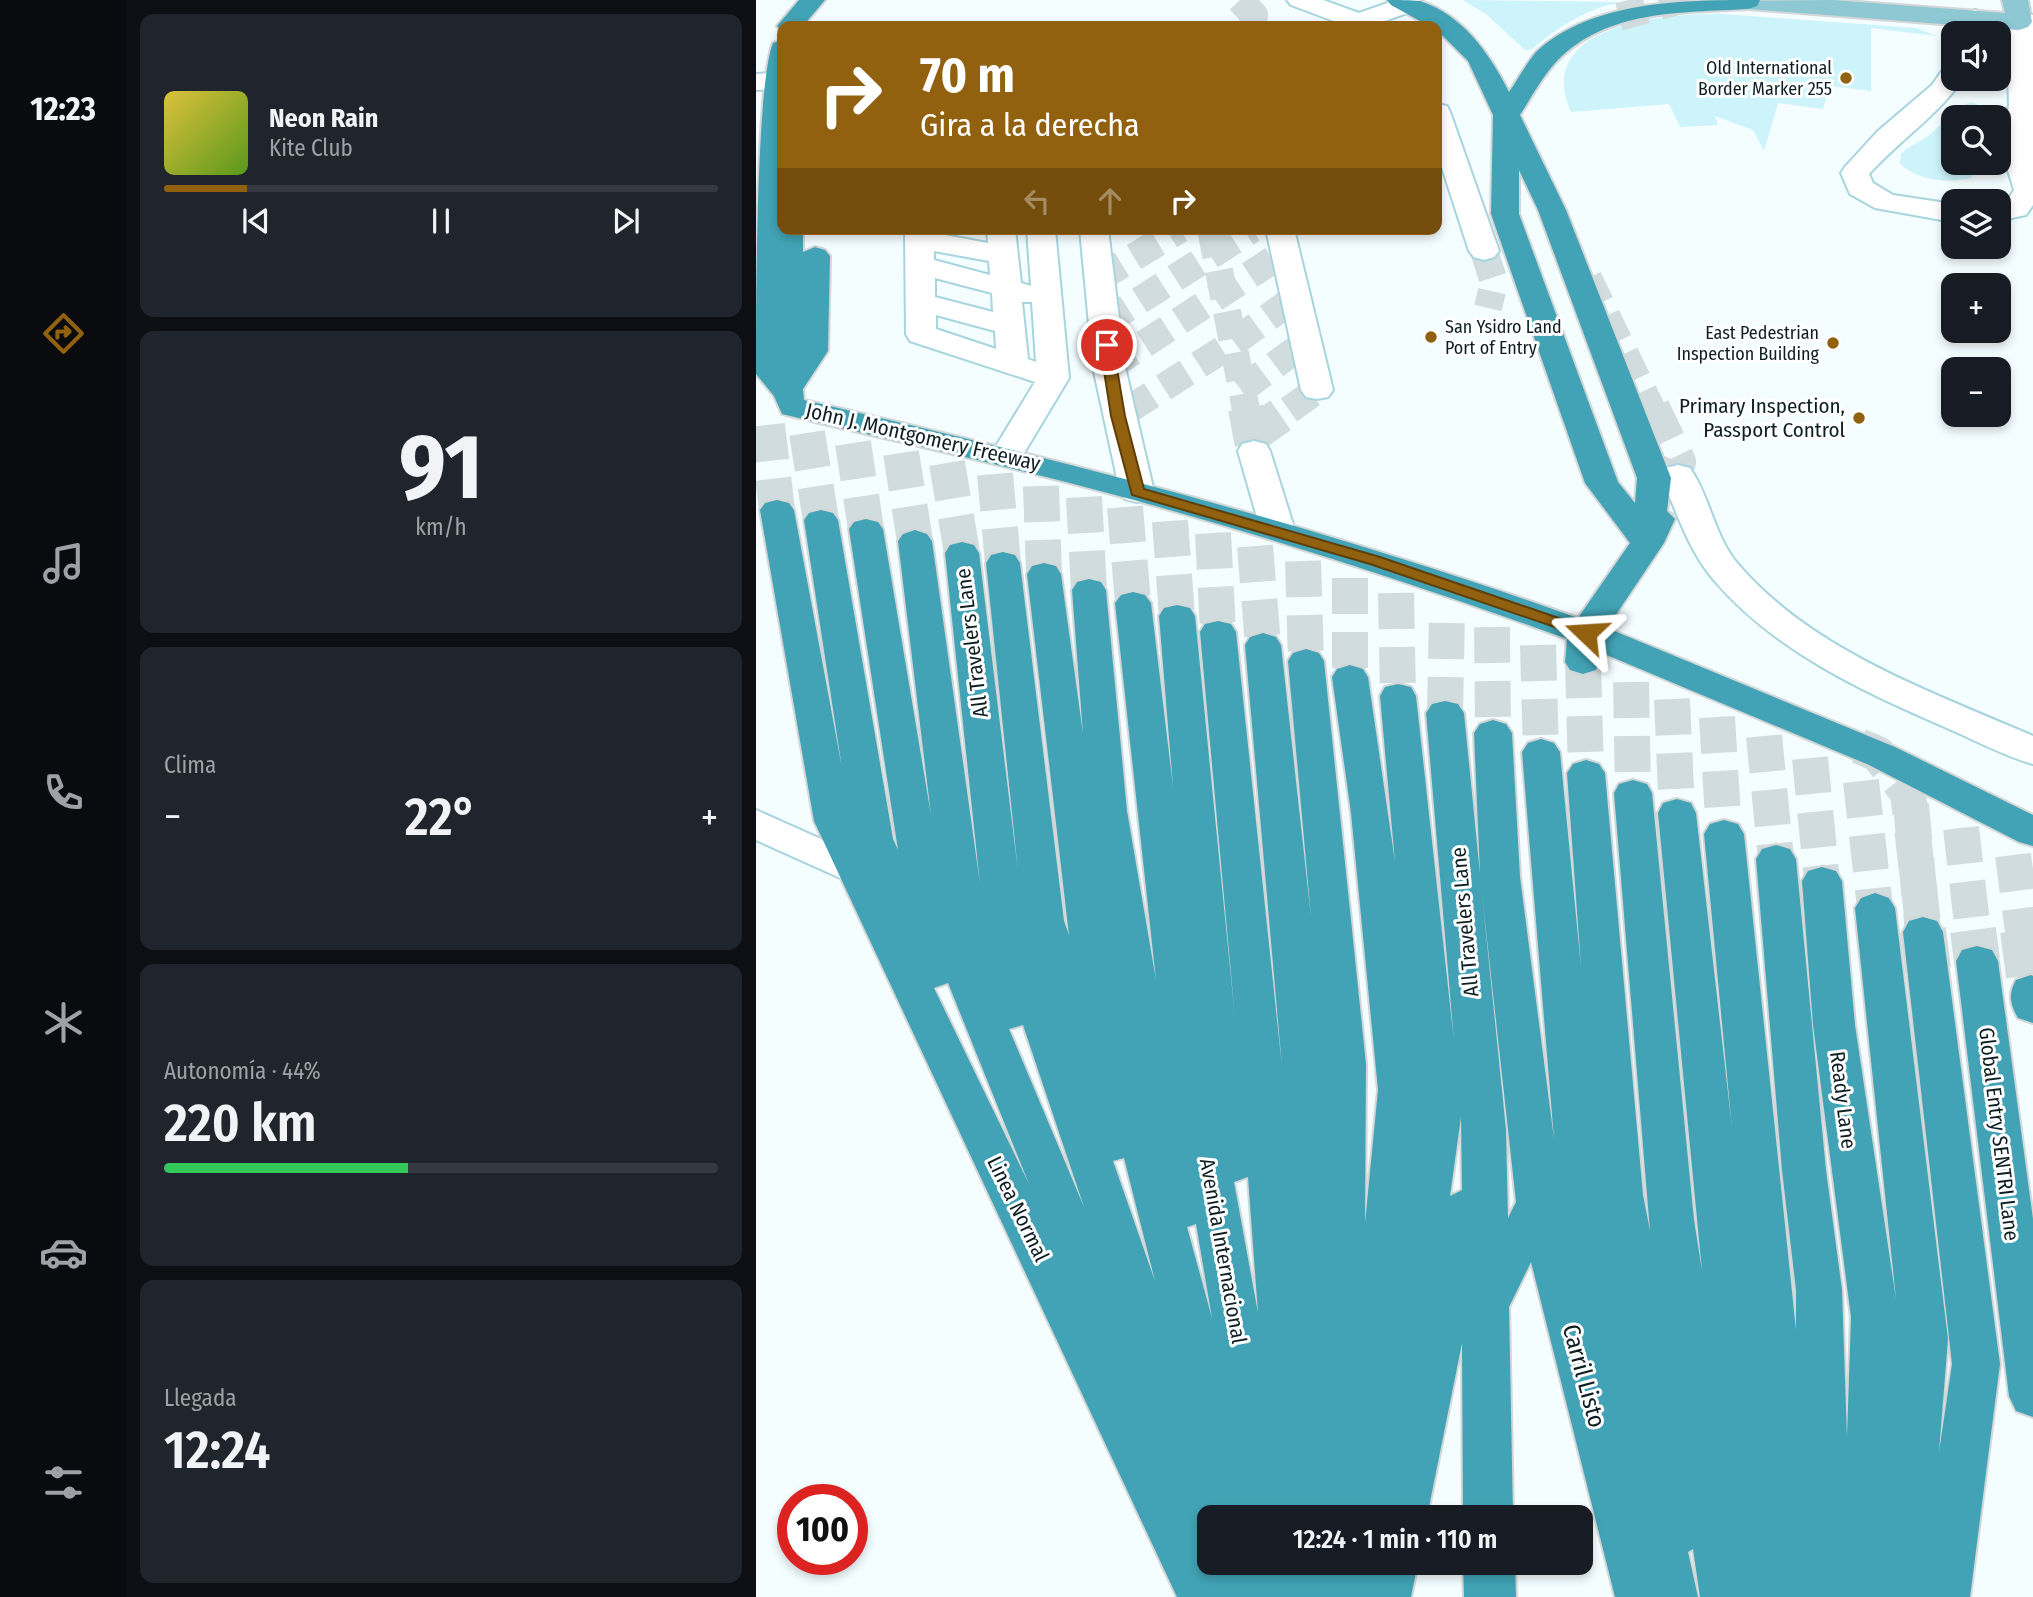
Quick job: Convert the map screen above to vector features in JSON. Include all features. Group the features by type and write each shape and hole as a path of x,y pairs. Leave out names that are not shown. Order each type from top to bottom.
{"highway":[{"path":"795,21 812,0"},
{"path":"1728,0 1748,1"},
{"path":"1647,543 1602,483 1505,214 1505,117 1546,57 1571,36 1618,13 1655,7 1748,1"},
{"path":"1405,2 1439,21"},
{"path":"1442,23 1479,58 1505,117 1552,210 1654,478 1647,543"},
{"path":"777,49 770,69 757,355 798,410"},
{"path":"1505,117 1576,208 1678,475 1647,543 1584,647"},
{"name":"John J. Montgomery Freeway","path":"789,235 798,410 851,432 998,461 1040,475 1279,540 1493,613 1717,702 2019,836"},
{"path":"798,410 813,351 815,235"},
{"path":"756,374 798,410"},
{"path":"766,425 798,410"},
{"name":"Linea Normal","path":"777,510 833,821 864,855 1212,1597"},
{"path":"821,520 864,855"},
{"name":"Linea Normal","path":"866,529 919,861 1221,1597"},
{"name":"All Travelers Lane","path":"915,541 959,881 1197,1511"},
{"name":"All Travelers Lane","path":"962,553 1002,901 1208,1505"},
{"name":"All Travelers Lane","path":"1003,563 1044,921 1221,1505"},
{"path":"1044,574 1090,943 1237,1505"},
{"path":"1089,590 1108,811 1131,962 1250,1505"},
{"path":"1133,603 1194,992 1280,1505"},
{"path":"1177,616 1194,992"},
{"path":"1218,632 1257,1023 1298,1505"},
{"path":"1263,645 1303,1044 1318,1505"},
{"path":"1306,661 1345,1064 1336,1505"},
{"path":"1350,677 1370,813 1420,1100 1380,1505"},
{"name":"All Travelers Lane","path":"1398,696 1420,1100"},
{"name":"All Travelers Lane","path":"1446,713 1484,1130"},
{"name":"Carril Listo","path":"1493,733 1500,877 1539,1202 1641,1597"},
{"path":"1541,752 1600,1185 1696,1597"},
{"path":"1586,773 1600,1185"},
{"path":"1633,793 1671,1220 1726,1597"},
{"path":"1677,813 1759,1597"},
{"path":"1724,834 1768,1265 1790,1597"},
{"name":"Linea Normal","path":"864,855 1203,1597"},
{"name":"Ready Lane","path":"1776,859 1804,1170 1819,1290 1825,1597"},
{"name":"Ready Lane","path":"1822,881 1836,1039 1875,1317 1866,1597"},
{"path":"1875,908 1924,1339 1902,1597"},
{"path":"1923,932 1976,1364 1944,1597"},
{"name":"Global Entry SENTRI Lane","path":"1978,961 2032,1393"},
{"name":"Avenida Internacional","path":"1194,992 1268,1505"},
{"path":"1362,1505 1420,1100"},
{"path":"1484,1130 1488,1505"},
{"path":"1405,1505 1484,1130"},
{"name":"Carril Listo","path":"1600,1185 1672,1597"},
{"path":"1485,1307 1539,1202"},
{"path":"1222,1575 1230,1597"},
{"path":"1232,1575 1240,1597"},
{"path":"1243,1575 1249,1597"},
{"path":"1255,1575 1261,1597"},
{"path":"1266,1575 1271,1597"},
{"path":"1280,1575 1283,1597"},
{"path":"1290,1575 1293,1597"},
{"path":"1304,1575 1306,1597"},
{"path":"1320,1575 1321,1597"},
{"path":"1334,1597 1335,1575"},
{"path":"1353,1597 1355,1575"},
{"path":"1367,1597 1371,1575"},
{"path":"1385,1597 1390,1575"},
{"path":"1489,1575 1490,1597"}],"main road":[{"path":"1748,1 1974,17 2022,15"}],"street":[{"path":"1300,0 1346,21"},
{"path":"1364,21 1405,2"},
{"path":"2011,210 2016,209 2028,190 2017,154 2022,104 2022,15"},
{"path":"1941,91 1888,137 1855,173 1860,188 1885,202 1941,211"},
{"path":"1442,127 1484,251"},
{"path":"919,244 1032,235"},
{"path":"998,461 1052,378 1041,235"},
{"path":"1095,235 1109,367 1146,502"},
{"path":"1281,235 1317,390"},
{"path":"1003,238 1013,365"},
{"path":"919,244 1006,288 1046,299"},
{"path":"919,244 921,334 1052,378"},
{"path":"920,302 1009,325"},
{"path":"1254,452 1279,540"},
{"path":"1678,475 1705,542 1725,572 1788,628 1840,662 1881,683 2033,751"},
{"path":"756,824 864,855"}],"shaded area":[{"path":"1463,0 1623,2 1585,13 1552,33 1531,50 1525,50 1486,14"},
{"path":"1722,14 1916,28 1937,36 1871,28 1871,91 1830,86 1823,109 1778,103 1764,151 1753,130 1715,116 1718,125 1680,127 1669,104 1571,112 1564,82 1570,59 1587,42 1611,30 1639,21"},
{"path":"1941,124 1941,175 1973,175 1971,178 1934,180 1916,174 1900,164 1904,151"}],"tunnel":[{"path":"1240,0 1254,15 1253,21"},
{"path":"1619,17 1681,0"},
{"path":"1098,279 1170,235"},
{"path":"1212,235 1215,252"},
{"path":"1215,252 1243,235"},
{"path":"1484,251 1494,282 1488,308"},
{"path":"1104,323 1215,252"},
{"path":"1215,252 1223,292"},
{"path":"1223,292 1285,252"},
{"path":"1588,278 1652,410"},
{"path":"1109,367 1223,292"},
{"path":"1223,292 1233,343"},
{"path":"1233,343 1296,297"},
{"path":"1242,389 1306,342"},
{"path":"1128,410 1233,343"},
{"path":"1233,343 1242,389"},
{"path":"1242,389 1246,410"},
{"path":"1289,410 1317,390"},
{"path":"1118,416 1131,408"},
{"path":"1246,408 1251,436"},
{"path":"1251,436 1291,408"},
{"path":"1652,408 1678,462 1655,514"},
{"path":"767,425 777,510"},
{"path":"807,433 821,520"},
{"path":"1251,436 1254,451"},
{"path":"853,443 866,529"},
{"path":"901,453 915,541"},
{"path":"947,463 962,553"},
{"path":"995,474 1003,563"},
{"path":"1041,486 1044,574"},
{"path":"1084,497 1089,590"},
{"path":"1125,507 1133,603"},
{"path":"1170,521 1177,616"},
{"path":"1213,533 1218,632"},
{"path":"1255,546 1263,645"},
{"path":"1303,561 1306,661"},
{"path":"1350,578 1350,677"},
{"path":"1396,593 1398,696"},
{"path":"1445,713 1447,611"},
{"path":"1492,627 1493,733"},
{"path":"1538,645 1541,752"},
{"path":"1583,662 1586,773"},
{"path":"1631,682 1633,793"},
{"path":"1672,699 1677,813"},
{"path":"1717,717 1724,834"},
{"path":"1764,736 1776,859"},
{"path":"1859,746 1878,754 1908,793 1924,932"},
{"path":"1810,758 1822,881"},
{"path":"1861,781 1875,908"},
{"path":"1911,805 1923,932"},
{"path":"1961,828 1973,932"},
{"path":"2013,855 2023,932"},
{"path":"1923,930 1928,970"},
{"path":"1973,930 1977,961"},
{"path":"2023,930 2031,991"}],"place":[{"name":"Old International Border Marker 255","path":"1846,78"},
{"name":"San Ysidro Land Port of Entry","path":"1431,337"},
{"name":"East Pedestrian Inspection Building","path":"1833,343"},
{"name":"Primary Inspection, Passport Control","path":"1859,418"}],"route":[{"path":"1107,345 1118,416 1137,492 1448,583 1586,633"}]}
